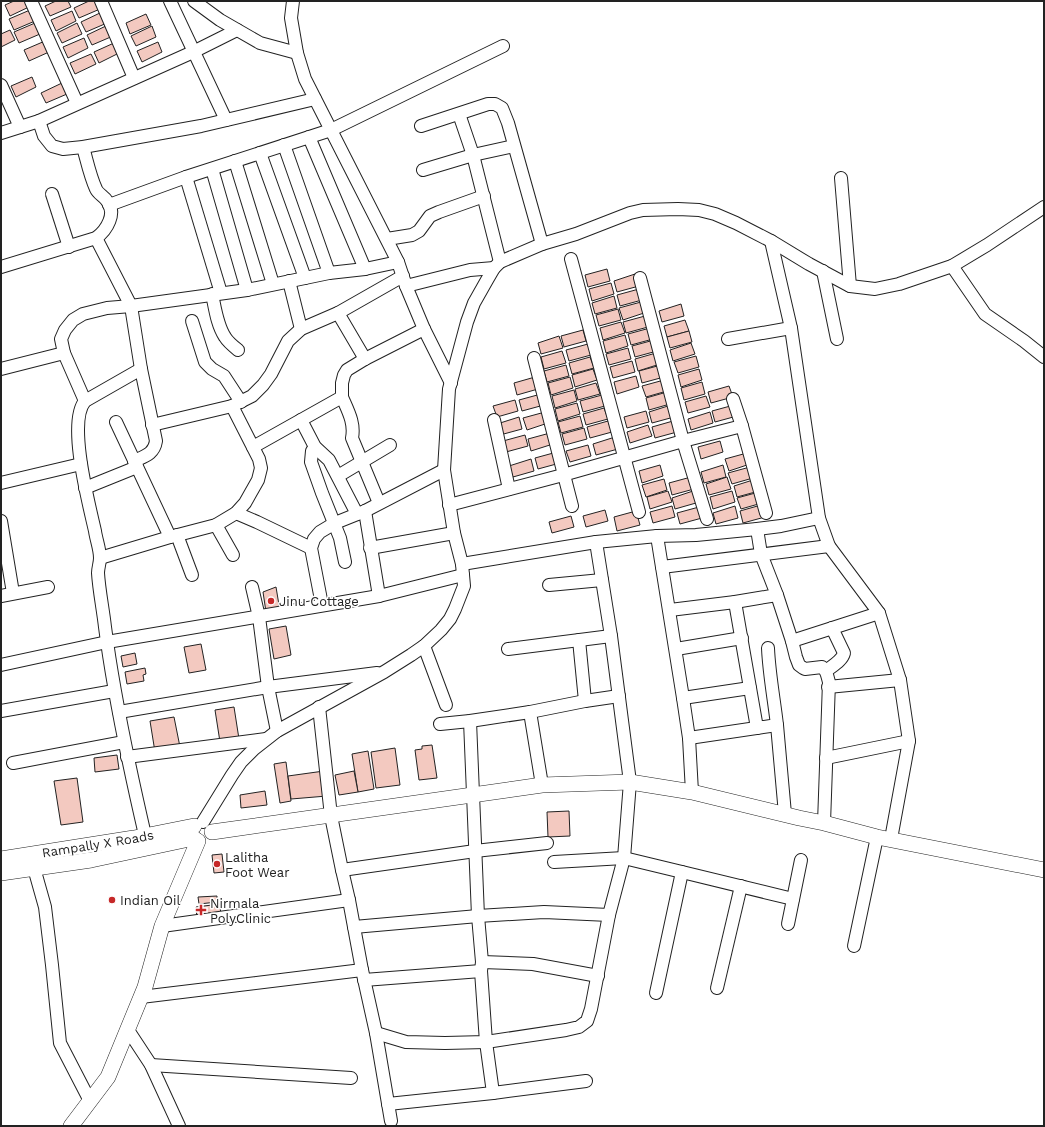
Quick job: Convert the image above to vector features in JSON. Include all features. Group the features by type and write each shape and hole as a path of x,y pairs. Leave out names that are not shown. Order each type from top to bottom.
{"main road":[{"path":"1,873 97,859 200,832 331,816 542,785 630,782 692,792 884,838 1044,870"},
{"path":"72,1126 108,1077 146,987 162,926 200,832"},
{"name":"Rampally X Roads","path":"1,859 145,835 200,832"}],"street":[{"path":"31,1 77,104"},
{"path":"101,1 134,78"},
{"path":"170,1 226,120"},
{"path":"194,1 220,20 260,43 297,53"},
{"path":"293,1 291,18 297,53 305,79 398,262 424,329 451,383"},
{"path":"1,133 38,121 77,104 193,52 237,30"},
{"path":"109,205 186,177 331,130 503,46"},
{"path":"1,85 20,127"},
{"path":"38,121 44,136 52,146 63,148 84,147 201,126 315,99"},
{"path":"421,126 488,104 498,105 502,108 508,123 542,244"},
{"path":"200,832 241,762 276,731 384,672 424,646 442,630 450,619 464,586 444,470 449,389 466,322 474,303 497,265 484,196 460,114"},
{"path":"309,137 365,269"},
{"path":"284,145 329,273"},
{"path":"423,170 473,155 514,146"},
{"path":"2,264 69,247 96,238 102,234 110,220 112,213 107,201 97,192 84,147"},
{"path":"260,153 305,278"},
{"path":"235,161 273,284"},
{"path":"212,169 247,290"},
{"path":"186,177 216,294 220,328 229,343 238,350"},
{"path":"841,178 850,286"},
{"path":"52,194 69,247"},
{"path":"387,240 412,235 419,232 430,216 484,196"},
{"path":"152,425 237,404 252,396 271,374 288,341 301,329 405,281 497,265 542,244 576,234 630,213 643,210 678,209 699,210 715,214 771,241 850,286 875,289 899,284 952,266 987,245 1044,207"},
{"path":"85,488 136,464 155,448 156,441 141,369 131,306 96,238"},
{"path":"771,241 791,328 819,518 829,546 879,613 900,680 909,741 854,946"},
{"path":"571,259 639,512"},
{"path":"85,400 64,353 61,339 65,330 73,320 83,314 98,310 247,290 329,273 365,269 398,262"},
{"path":"952,266 985,314 1024,341 1044,358"},
{"path":"823,271 837,340"},
{"path":"640,278 683,440 707,519"},
{"path":"289,281 301,329"},
{"path":"338,313 365,359"},
{"path":"100,558 216,525 236,513 245,503 258,480 261,468 259,459 237,404 224,376 212,369 205,362 192,321"},
{"path":"728,339 791,328"},
{"path":"379,503 352,438 354,430 342,397 342,383 344,375 347,370 365,359 424,329"},
{"path":"1,369 64,353"},
{"path":"534,358 572,506"},
{"path":"141,369 85,400 81,405 78,439 85,488 100,558 98,572 114,691 145,835"},
{"path":"253,447 342,397"},
{"path":"733,398 766,513"},
{"path":"301,420 315,447 329,460 361,512 370,548 379,596"},
{"path":"494,420 509,489"},
{"path":"116,422 192,575"},
{"path":"450,505 563,475 683,440 742,426"},
{"path":"338,476 390,445"},
{"path":"315,447 312,451 311,462 340,538 344,562"},
{"path":"1,483 81,464"},
{"path":"322,605 311,548 314,538 320,532 335,523 361,512 444,470"},
{"path":"236,513 311,548"},
{"path":"1,665 107,642 379,596 462,569 596,542 757,529 781,526 819,518"},
{"path":"1,521 7,595 48,587"},
{"path":"216,525 233,556"},
{"path":"757,529 761,554 777,595 796,657 801,667 805,669 822,667 826,671 828,687 824,823"},
{"path":"370,548 454,533"},
{"path":"657,536 670,610 689,738 692,792"},
{"path":"376,1033 406,1042 486,1042 579,1027 587,1021 598,976 609,915 624,858 630,782 611,636 596,542"},
{"path":"662,567 829,546"},
{"path":"550,585 602,580"},
{"path":"252,587 276,731"},
{"path":"670,610 777,595"},
{"path":"735,602 757,728"},
{"path":"792,641 879,613"},
{"path":"826,671 838,662 844,653 832,628"},
{"path":"508,649 611,636"},
{"path":"676,648 742,638"},
{"path":"579,640 585,701"},
{"path":"424,646 446,705"},
{"path":"768,648 778,728 785,814"},
{"path":"119,712 268,687 384,672"},
{"path":"828,687 900,680"},
{"path":"683,698 750,688"},
{"path":"1,711 114,691"},
{"path":"440,724 530,712 619,696"},
{"path":"319,707 331,816 376,1033 391,1121"},
{"path":"530,712 542,785"},
{"path":"470,721 472,795 481,967 486,1042 493,1093"},
{"path":"689,738 777,725"},
{"path":"127,757 266,739"},
{"path":"826,758 909,741"},
{"path":"13,763 124,742"},
{"path":"342,870 475,851 547,843"},
{"path":"554,862 624,858 793,899"},
{"path":"788,924 801,860"},
{"path":"34,868 44,907 60,1043 90,1101"},
{"path":"656,993 682,872"},
{"path":"717,988 741,886"},
{"path":"162,926 349,900"},
{"path":"354,927 478,916 544,912 609,915"},
{"path":"141,997 363,975 534,964 598,976"},
{"path":"128,1030 151,1064 174,1123"},
{"path":"151,1064 351,1078"},
{"path":"388,1104 586,1081"}],"building":[{"path":"14,1 28,1 31,6 10,16 5,5"},
{"path":"56,1 68,1 71,7 50,16 45,6"},
{"path":"89,1 96,1 100,9 79,18 74,8"},
{"path":"30,10 35,21 14,30 9,19"},
{"path":"72,11 76,21 56,31 51,20"},
{"path":"102,12 107,23 86,32 81,22"},
{"path":"146,14 151,25 130,34 126,23"},
{"path":"35,23 40,34 19,43 14,32"},
{"path":"77,23 82,34 62,43 57,33"},
{"path":"108,25 113,36 92,45 87,35"},
{"path":"152,26 156,37 136,46 131,36"},
{"path":"10,30 15,40 1,47 1,34"},
{"path":"84,38 88,48 68,58 63,47"},
{"path":"45,41 49,52 29,61 24,50"},
{"path":"158,42 162,52 142,62 137,51"},
{"path":"114,43 119,53 99,63 94,52"},
{"path":"91,54 96,64 75,74 70,63"},
{"path":"32,77 36,87 16,97 11,86"},
{"path":"62,83 67,94 46,103 41,93"},
{"path":"607,269 610,281 588,287 585,275"},
{"path":"635,274 639,286 617,292 614,281"},
{"path":"611,283 614,294 592,301 589,289"},
{"path":"639,289 642,300 620,306 617,295"},
{"path":"614,296 617,308 595,314 592,303"},
{"path":"641,302 644,313 623,320 619,308"},
{"path":"681,304 684,316 662,322 659,311"},
{"path":"618,309 621,320 599,326 596,315"},
{"path":"645,316 648,327 626,333 623,322"},
{"path":"685,320 689,331 667,337 664,326"},
{"path":"621,322 625,333 603,340 600,328"},
{"path":"650,328 653,339 631,345 628,334"},
{"path":"583,330 586,341 564,347 561,336"},
{"path":"689,331 692,342 670,348 667,337"},
{"path":"625,335 628,346 606,353 603,341"},
{"path":"559,336 563,348 541,354 538,343"},
{"path":"654,340 657,351 635,357 632,346"},
{"path":"691,343 695,354 673,361 670,350"},
{"path":"588,344 591,355 569,361 566,350"},
{"path":"628,348 631,359 609,365 606,354"},
{"path":"562,351 566,363 544,369 541,357"},
{"path":"656,353 660,364 638,371 635,359"},
{"path":"696,356 699,367 678,373 674,362"},
{"path":"590,357 594,368 572,374 569,363"},
{"path":"632,361 635,372 613,378 610,367"},
{"path":"566,365 569,376 547,382 544,371"},
{"path":"661,365 664,377 642,383 639,371"},
{"path":"593,369 597,380 575,387 572,375"},
{"path":"699,369 702,380 681,387 678,375"},
{"path":"636,376 639,387 617,394 614,382"},
{"path":"535,377 538,389 517,395 514,383"},
{"path":"570,377 573,388 551,395 548,383"},
{"path":"664,380 667,391 646,397 642,386"},
{"path":"702,382 705,394 684,400 681,388"},
{"path":"596,383 600,394 578,400 575,389"},
{"path":"729,386 733,397 711,403 708,392"},
{"path":"574,390 577,401 555,408 552,396"},
{"path":"667,392 670,404 649,410 646,398"},
{"path":"541,394 544,405 522,411 519,400"},
{"path":"602,395 605,406 583,412 580,401"},
{"path":"706,396 710,407 688,413 685,402"},
{"path":"515,400 518,411 497,417 493,406"},
{"path":"577,403 580,414 558,421 555,409"},
{"path":"671,405 674,417 652,423 649,412"},
{"path":"734,405 737,416 715,422 712,411"},
{"path":"604,408 608,419 586,425 583,414"},
{"path":"646,411 649,422 627,428 624,417"},
{"path":"545,412 548,423 527,430 523,418"},
{"path":"710,412 713,423 691,430 688,419"},
{"path":"580,416 583,427 561,433 558,422"},
{"path":"519,417 522,429 500,435 497,424"},
{"path":"608,421 612,432 590,438 587,427"},
{"path":"673,421 677,432 655,438 652,427"},
{"path":"648,425 652,436 630,443 627,432"},
{"path":"584,428 587,439 565,445 562,434"},
{"path":"550,433 553,444 531,451 528,439"},
{"path":"525,435 528,446 506,452 503,441"},
{"path":"615,437 618,449 596,455 593,444"},
{"path":"720,441 723,452 701,459 698,447"},
{"path":"588,445 591,456 570,462 566,451"},
{"path":"557,452 560,463 538,469 535,458"},
{"path":"747,453 750,464 729,471 725,459"},
{"path":"531,459 534,471 513,477 509,466"},
{"path":"660,465 663,476 642,483 639,471"},
{"path":"723,465 726,477 704,483 701,472"},
{"path":"750,467 753,478 732,484 728,473"},
{"path":"691,477 694,489 672,495 669,483"},
{"path":"727,477 731,489 709,495 706,484"},
{"path":"664,479 667,490 646,497 642,485"},
{"path":"756,479 759,491 737,497 734,486"},
{"path":"668,491 672,502 650,509 647,497"},
{"path":"693,491 696,503 675,509 672,498"},
{"path":"732,491 735,502 713,509 710,497"},
{"path":"759,492 762,503 741,509 737,498"},
{"path":"761,505 765,517 743,523 740,511"},
{"path":"672,506 675,517 653,523 650,512"},
{"path":"735,506 738,518 716,524 713,513"},
{"path":"699,507 702,518 680,524 677,513"},
{"path":"605,510 608,521 586,527 583,516"},
{"path":"636,511 640,525 617,531 614,517"},
{"path":"571,516 574,527 552,533 549,522"},
{"name":"Jinu Cottage","path":"276,587 280,611 266,612 263,592"},
{"path":"286,626 291,655 274,659 269,629"},
{"path":"201,644 206,670 189,673 184,647"},
{"path":"135,653 137,664 123,667 121,656"},
{"path":"145,668 146,674 143,675 144,681 127,684 125,672"},
{"path":"234,707 239,739 220,742 215,710"},
{"path":"174,717 180,747 155,752 150,721"},
{"path":"432,745 437,778 419,780 415,750 422,749 422,746"},
{"path":"395,748 400,785 376,788 371,752"},
{"path":"368,751 374,789 358,792 352,754"},
{"path":"117,755 119,769 95,772 94,758"},
{"path":"286,762 291,801 280,803 274,764"},
{"path":"324,771 327,796 291,799 288,776"},
{"path":"354,771 358,792 339,795 335,775"},
{"path":"77,778 83,822 61,825 54,781"},
{"path":"265,791 267,805 241,808 240,795"},
{"path":"569,811 570,836 548,837 547,812"},
{"path":"222,854 224,872 214,873 212,855"},
{"path":"217,896 217,902 199,904 198,897"},
{"path":"220,904 221,917 197,920 196,907"}],"place":[{"name":"Jinu Cottage","path":"271,601"},
{"name":"Lalitha Foot Wear","path":"217,864"},
{"name":"Indian Oil","path":"112,900"},
{"name":"Nirmala PolyClinic","path":"201,910"}]}
